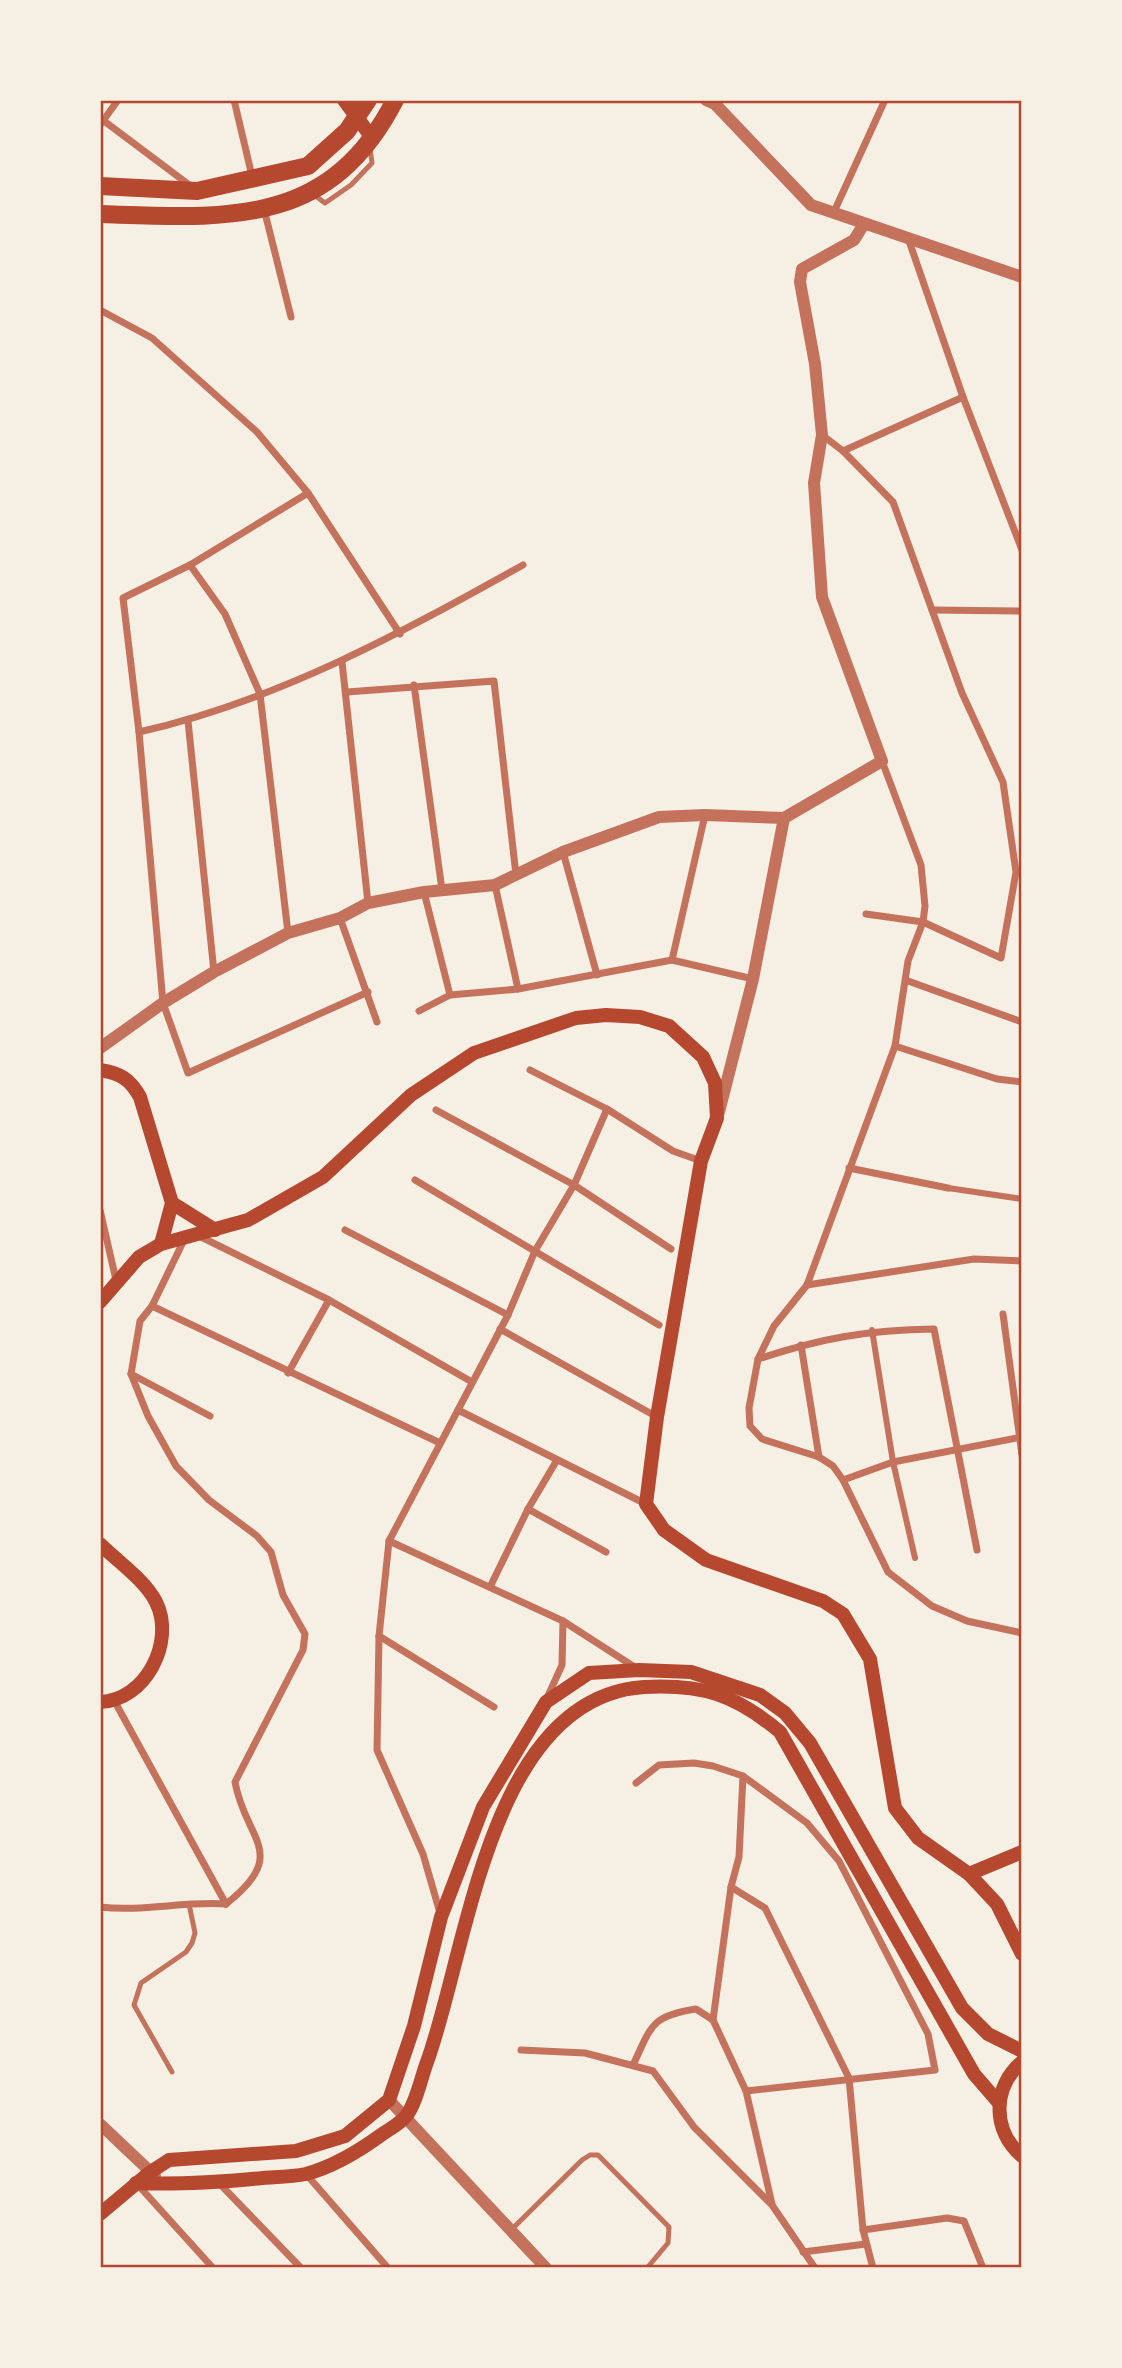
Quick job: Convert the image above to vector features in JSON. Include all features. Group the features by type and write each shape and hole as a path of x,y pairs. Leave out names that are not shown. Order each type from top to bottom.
{"main road":[{"path":"344,100 358,117 371,141"},
{"path":"100,186 197,191 307,166 327,151 358,117 368,100"},
{"path":"100,215 202,218 264,208 311,192 347,168 371,141 395,100"},
{"path":"100,1302 116,1280 139,1257 161,1244 248,1220 323,1177 411,1095 474,1053 576,1018 606,1015 640,1017 669,1026 704,1057 715,1083 717,1118 701,1161 657,1417 646,1504 664,1530 706,1560 823,1601 843,1614 870,1659 895,1808 918,1838 969,1874 997,1904 1022,1951"},
{"path":"100,1070 121,1074 133,1084 140,1097 172,1202 161,1244"},
{"path":"172,1202 215,1230"},
{"path":"100,1544 156,1601 162,1623 160,1648 151,1672 135,1688 107,1702"},
{"path":"100,2214 136,2183 169,2160 296,2151 345,2136 389,2100 414,2026 441,1917 482,1807 546,1702 589,1673 639,1670 691,1672 717,1678 760,1695 785,1713 810,1743 962,2008 988,2034 1022,2051"},
{"path":"136,2183 219,2182 306,2174 360,2151 407,2116 446,2002 477,1878 516,1784 554,1726 586,1702 624,1690 668,1686 727,1697 751,1708 780,1732 974,2074 999,2103"},
{"path":"969,1874 1022,1852"},
{"path":"1022,2062 1007,2078 999,2103 1003,2131 1022,2156"}],"street":[{"path":"117,100 101,121 197,191"},
{"path":"234,100 253,180"},
{"path":"706,100 715,104 811,205 833,215 1022,276"},
{"path":"833,215 885,100"},
{"path":"264,208 291,317"},
{"path":"864,224 854,240 802,269 800,282 815,364 822,435 814,483 822,597 920,865 925,906 923,922 913,943 895,1046 807,1285 774,1326 758,1359 749,1408 750,1426 762,1439 819,1457 833,1466 843,1480 887,1572 932,1606 967,1621 1022,1633"},
{"path":"908,238 963,397 1022,550"},
{"path":"100,310 152,338 257,432 308,494 400,634"},
{"path":"843,451 963,397"},
{"path":"822,435 843,451 893,502 962,693 1003,782 1016,872 1001,958 923,922 866,914"},
{"path":"308,494 190,565 122,598 139,732 163,1003 188,1073 368,992"},
{"path":"190,565 225,614 260,694 288,933"},
{"path":"139,732 188,721 342,662 400,634 523,565"},
{"path":"932,610 1022,611"},
{"path":"342,662 368,903"},
{"path":"347,692 494,681 516,875"},
{"path":"414,685 442,890"},
{"path":"188,721 214,972"},
{"path":"100,1048 163,1003 214,972 288,933 340,918 368,903 424,892 495,885 563,852 659,817 705,815 784,818 882,761"},
{"path":"672,960 705,815"},
{"path":"717,1118 753,979 784,818"},
{"path":"563,852 597,975"},
{"path":"495,885 518,989"},
{"path":"424,892 450,995"},
{"path":"340,918 377,1022"},
{"path":"419,1011 450,995 518,989 672,960 753,979"},
{"path":"908,981 1022,1022"},
{"path":"895,1046 997,1079 1022,1082"},
{"path":"530,1070 620,1116 673,1151 701,1161"},
{"path":"441,1917 423,1854 377,1750 379,1636 389,1541 508,1315 535,1251 574,1185 607,1109"},
{"path":"436,1110 574,1185 671,1249"},
{"path":"849,1167 948,1188 1022,1199"},
{"path":"415,1180 659,1325"},
{"path":"100,1210 116,1280"},
{"path":"345,1230 508,1315"},
{"path":"100,1907 226,1904 253,1879 261,1861 258,1840 238,1801 234,1782 299,1658 305,1633 283,1595 271,1552 257,1536 209,1500 176,1466 148,1416 131,1374 140,1321 152,1306 191,1236 329,1300 472,1382"},
{"path":"807,1285 974,1259 1022,1261"},
{"path":"288,1373 329,1300"},
{"path":"152,1306 440,1443"},
{"path":"1003,1314 1022,1455"},
{"path":"500,1329 657,1417"},
{"path":"758,1359 802,1345 872,1330 934,1329 977,1550"},
{"path":"872,1330 893,1462 915,1558"},
{"path":"802,1345 819,1457"},
{"path":"131,1374 210,1416"},
{"path":"458,1410 646,1504"},
{"path":"843,1480 893,1462 1021,1437"},
{"path":"490,1587 528,1509 556,1460"},
{"path":"528,1509 606,1552"},
{"path":"389,1541 563,1621 639,1670"},
{"path":"546,1702 562,1665 563,1621"},
{"path":"379,1636 494,1707"},
{"path":"107,1702 226,1904"},
{"path":"636,1783 659,1765 694,1763 743,1776 807,1822 839,1861 928,2034 935,2070 746,2091"},
{"path":"713,2020 731,1887 739,1857 743,1776"},
{"path":"731,1887 765,1908 849,2078 863,2230 873,2268"},
{"path":"633,2065 650,2029 665,2014 696,2009 713,2020 746,2091 772,2205"},
{"path":"521,2050 585,2053 653,2071 694,2127 772,2205 813,2267"},
{"path":"389,2100 407,2116 546,2268"},
{"path":"100,2124 149,2173 169,2184"},
{"path":"306,2174 388,2268"},
{"path":"219,2182 301,2268"},
{"path":"136,2183 213,2268"},
{"path":"863,2230 947,2218 964,2221 982,2268"},
{"path":"803,2252 866,2244"}],"lane":[{"path":"172,2072 134,2005 141,1983 160,1967 187,1952 192,1943 195,1934 189,1904"},
{"path":"512,2229 582,2160 590,2155 598,2155 669,2227 668,2243 647,2268"}]}
